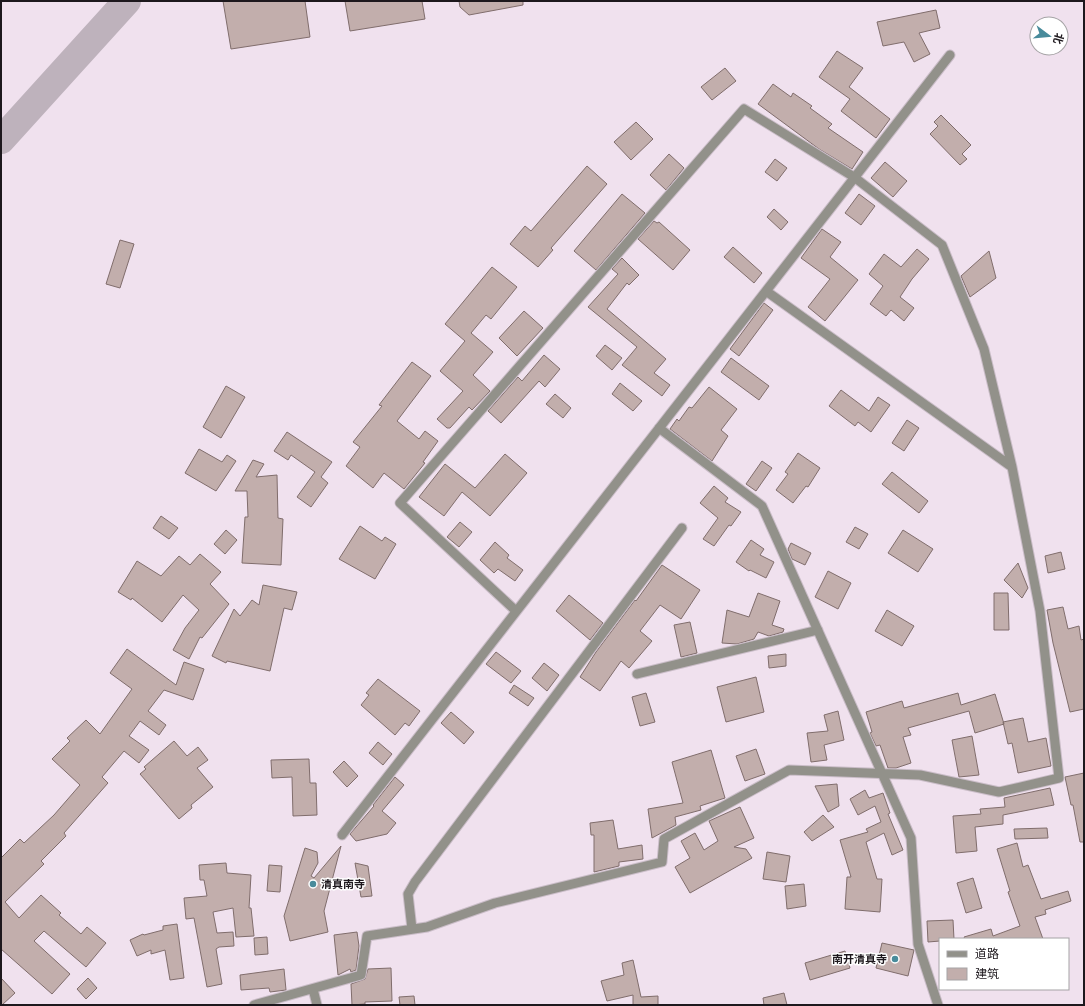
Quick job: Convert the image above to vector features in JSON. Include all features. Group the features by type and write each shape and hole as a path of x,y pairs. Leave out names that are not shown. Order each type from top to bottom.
{"street":[{"path":"342,835 950,55"},
{"path":"254,1005 361,975 367,936 427,927 494,903 662,862 664,839 789,770 920,775 999,792 1059,778 1040,612 1012,467 984,350 942,245 854,177 744,109 400,503 516,612"},
{"path":"766,291 1012,467"},
{"path":"659,428 762,506 911,838 918,944 938,1005"},
{"path":"412,930 408,894 415,882 682,528"},
{"path":"637,674 818,630"},
{"path":"313,988 317,1005"}],"building":[{"path":"223,1 305,1 310,37 231,49"},
{"path":"345,1 422,1 425,19 350,31"},
{"path":"459,1 523,1 523,5 469,15 460,7"},
{"path":"936,10 940,28 919,33 930,54 914,62 904,42 883,46 877,22"},
{"path":"837,51 863,68 849,87 890,119 876,138 841,111 850,99 819,77"},
{"path":"725,68 736,81 712,100 701,87"},
{"path":"773,84 791,97 793,93 812,106 810,108 832,124 828,128 863,152 852,169 819,149 758,104"},
{"path":"941,115 971,145 962,154 967,159 960,165 930,134 938,126 934,122"},
{"path":"636,122 653,139 631,160 614,142"},
{"path":"669,154 684,168 666,190 650,175"},
{"path":"775,159 787,168 777,181 765,172"},
{"path":"885,162 907,181 893,197 871,178"},
{"path":"587,166 607,184 551,248 553,250 538,267 510,244 525,226 531,231"},
{"path":"622,194 645,213 596,270 574,251"},
{"path":"859,194 875,206 861,225 845,213"},
{"path":"774,209 788,222 781,230 767,217"},
{"path":"654,221 657,223 659,222 690,250 673,270 638,239"},
{"path":"822,229 841,242 830,257 858,280 825,321 808,307 830,279 801,258"},
{"path":"120,240 134,244 120,288 106,284"},
{"path":"733,247 762,273 754,283 724,257"},
{"path":"917,249 929,259 912,279 900,297 914,308 904,321 891,310 886,316 870,304 883,286 869,274 884,254 901,267"},
{"path":"989,251 996,278 970,297 961,276"},
{"path":"622,258 639,275 629,285 627,283 607,309 666,359 654,373 670,385 662,396 622,365 637,347 588,307 618,274 612,269"},
{"path":"492,267 517,287 491,319 486,315 471,333 493,352 473,375 490,391 472,410 469,407 450,428 447,428 437,419 463,391 440,371 465,341 445,324"},
{"path":"764,303 773,310 739,356 730,349"},
{"path":"524,311 543,328 517,356 499,338"},
{"path":"605,345 622,358 612,370 596,356"},
{"path":"544,355 560,369 545,387 539,381 501,423 488,411 518,377 522,381"},
{"path":"731,358 769,386 759,400 721,372"},
{"path":"412,362 431,376 397,421 419,439 425,431 438,441 423,462 425,463 404,489 384,473 373,488 346,466 360,447 353,442 382,406 379,405"},
{"path":"620,383 642,401 633,411 612,394"},
{"path":"226,386 245,397 221,438 203,427"},
{"path":"709,387 737,409 721,430 728,436 712,461 670,429 677,419 679,421 689,407 692,408"},
{"path":"841,390 869,411 878,397 890,405 871,432 858,422 855,426 829,406"},
{"path":"555,394 571,408 563,418 546,404"},
{"path":"907,420 919,428 904,451 892,443"},
{"path":"287,432 332,462 321,477 328,483 311,507 297,497 315,472 291,455 288,460 274,451"},
{"path":"199,449 222,462 227,455 236,461 216,491 185,473"},
{"path":"798,453 820,468 808,487 806,486 793,503 776,490 788,474 785,472"},
{"path":"505,454 527,473 490,516 462,492 444,516 419,497 445,464 475,488"},
{"path":"253,460 264,464 256,477 277,475 278,518 283,519 281,565 242,563 245,517 248,517 247,491 235,491"},
{"path":"762,461 772,468 756,491 746,484"},
{"path":"892,472 928,501 919,513 882,484"},
{"path":"714,486 728,498 725,502 741,512 731,526 729,525 714,546 703,539 718,518 700,503"},
{"path":"161,516 178,528 169,539 153,528"},
{"path":"460,522 472,532 459,547 447,537"},
{"path":"360,526 382,541 385,537 396,544 375,579 339,559"},
{"path":"855,527 868,534 859,549 846,542"},
{"path":"226,530 237,540 225,554 214,544"},
{"path":"903,530 933,549 918,572 888,553"},
{"path":"751,540 764,549 760,555 774,562 766,578 750,570 749,571 736,562"},
{"path":"495,542 509,555 507,558 523,570 515,581 498,569 494,573 480,560"},
{"path":"791,543 811,553 805,565 792,559 788,549"},
{"path":"1061,552 1065,569 1048,573 1045,556"},
{"path":"200,554 221,572 210,584 229,604 202,638 200,637 189,659 173,650 185,628 199,610 183,595 162,622 132,598 131,600 118,592 137,561 161,576 179,556 190,565"},
{"path":"1018,563 1028,588 1022,598 1004,580"},
{"path":"662,565 700,590 681,619 660,605 640,631 652,641 629,668 621,661 600,691 580,677 596,652"},
{"path":"828,571 851,583 838,609 815,597"},
{"path":"263,585 297,592 292,610 284,608 270,671 227,661 226,663 212,656 234,609 240,616 252,600 259,605"},
{"path":"758,593 780,601 772,625 784,629 783,632 769,636 758,632 754,639 737,644 722,643 727,610 749,617"},
{"path":"994,593 1008,593 1009,630 994,630"},
{"path":"569,595 603,623 590,640 556,611"},
{"path":"1063,607 1068,629 1079,626 1081,640 1084,639 1084,709 1070,712 1053,643 1047,610"},
{"path":"887,610 914,626 902,646 875,631"},
{"path":"690,622 697,653 681,657 674,625"},
{"path":"127,649 176,685 184,662 204,669 193,700 164,690 148,711 166,725 159,735 140,721 129,736 149,750 139,763 124,751 102,777 108,783 64,833 66,836 41,861 44,864 5,902 19,918 41,895 61,913 59,915 81,934 87,927 106,943 86,967 44,931 34,941 70,974 52,994 1,949 1,858 20,839 24,843 54,815 80,785 52,759 70,741 67,738 86,720 100,734 132,689 110,673"},
{"path":"496,652 521,671 511,683 486,664"},
{"path":"786,654 786,666 769,668 768,656"},
{"path":"544,663 559,675 547,691 532,678"},
{"path":"756,677 764,712 726,722 717,687"},
{"path":"378,679 420,711 409,726 405,723 395,735 361,705 369,695 366,693"},
{"path":"514,685 534,698 528,706 509,693"},
{"path":"646,693 655,722 640,726 632,697"},
{"path":"958,693 961,705 995,694 1004,724 975,733 969,711 908,728 911,735 903,737 911,763 896,768 888,768 880,745 876,746 870,733 872,732 866,712 902,701 904,708"},
{"path":"838,711 844,740 824,745 827,760 811,762 807,733 828,731 824,715"},
{"path":"451,712 474,732 464,744 441,723"},
{"path":"1023,718 1028,742 1046,738 1051,766 1018,773 1012,743 1008,744 1003,722"},
{"path":"972,736 979,775 959,777 952,740"},
{"path":"174,741 187,756 198,747 208,760 197,768 213,787 191,805 192,808 179,819 140,774 146,769 144,767"},
{"path":"378,742 392,754 383,765 369,753"},
{"path":"756,749 765,774 745,781 736,756"},
{"path":"711,750 725,798 700,806 701,810 675,817 676,825 652,838 648,809 683,803 672,762"},
{"path":"309,759 310,783 316,783 317,815 293,816 292,777 272,778 271,760"},
{"path":"344,761 358,776 347,787 333,772"},
{"path":"1084,773 1084,842 1080,842 1073,805 1071,805 1065,777"},
{"path":"395,777 404,785 382,811 396,823 387,834 356,841 350,834 374,806 373,805"},
{"path":"837,784 839,806 828,812 815,786"},
{"path":"1050,788 1054,805 1003,815 1003,824 975,827 977,851 956,853 953,816 981,814 980,809 1005,807 1004,798"},
{"path":"865,790 869,798 883,793 890,813 888,814 903,850 892,855 884,833 866,842 877,879 882,879 880,912 845,909 847,877 851,877 840,840 868,832 866,829 881,822 875,806 858,815 850,799"},
{"path":"740,807 754,838 734,847 746,849 752,858 690,893 675,867 690,858 681,841 695,833 704,850 718,841 709,821"},
{"path":"823,815 834,827 812,841 804,832"},
{"path":"613,820 618,849 642,845 643,859 619,862 619,866 594,872 594,835 591,835 590,823"},
{"path":"1047,828 1048,838 1015,839 1014,829"},
{"path":"1017,843 1023,867 1028,865 1041,899 1068,891 1071,901 1045,910 1046,914 1035,917 1043,938 964,938 991,929 993,936 1020,926 1008,892 1010,891 997,849"},
{"name":"清真南寺","path":"341,846 324,911 328,932 290,941 284,916 305,848 317,852 318,863 311,876 314,878"},
{"path":"767,852 790,856 786,882 763,879"},
{"path":"226,863 227,873 251,875 249,908 251,908 254,936 236,937 233,908 213,912 217,933 233,932 234,946 219,947 216,949 222,984 207,987 194,918 186,919 184,898 207,896 204,880 200,880 199,865"},
{"path":"355,863 368,866 372,896 361,897"},
{"path":"269,865 282,866 280,892 267,891"},
{"path":"973,878 982,908 966,913 957,883"},
{"path":"804,884 806,906 787,909 785,886"},
{"path":"953,920 954,938 939,938 939,941 928,942 927,921"},
{"path":"177,924 184,978 170,980 165,950 151,954 151,950 137,956 130,940 143,934 163,930 163,926"},
{"path":"357,932 359,946 356,970 351,972 350,969 338,975 334,935"},
{"path":"267,937 268,954 255,955 254,938"},
{"name":"南开清真寺","path":"882,943 914,950 908,976 876,968"},
{"path":"845,951 850,968 810,980 805,963"},
{"path":"633,960 641,997 658,996 658,1005 633,1005 633,995 607,1001 601,981 624,975 622,963"},
{"path":"391,968 392,1001 365,1002 365,1004 352,1005 351,984 365,979 368,969"},
{"path":"284,969 286,990 270,992 269,988 241,990 240,975"},
{"path":"1,978 15,993 2,1005 1,1005"},
{"path":"88,978 97,988 86,999 77,989"},
{"path":"784,993 787,1005 764,1005 763,998"},
{"path":"414,996 415,1005 400,1005 399,997"}],"taxiway":[{"path":"1,140 127,1"}],"place":[{"name":"清真南寺","path":"313,884"},
{"name":"南开清真寺","path":"895,959"}]}
